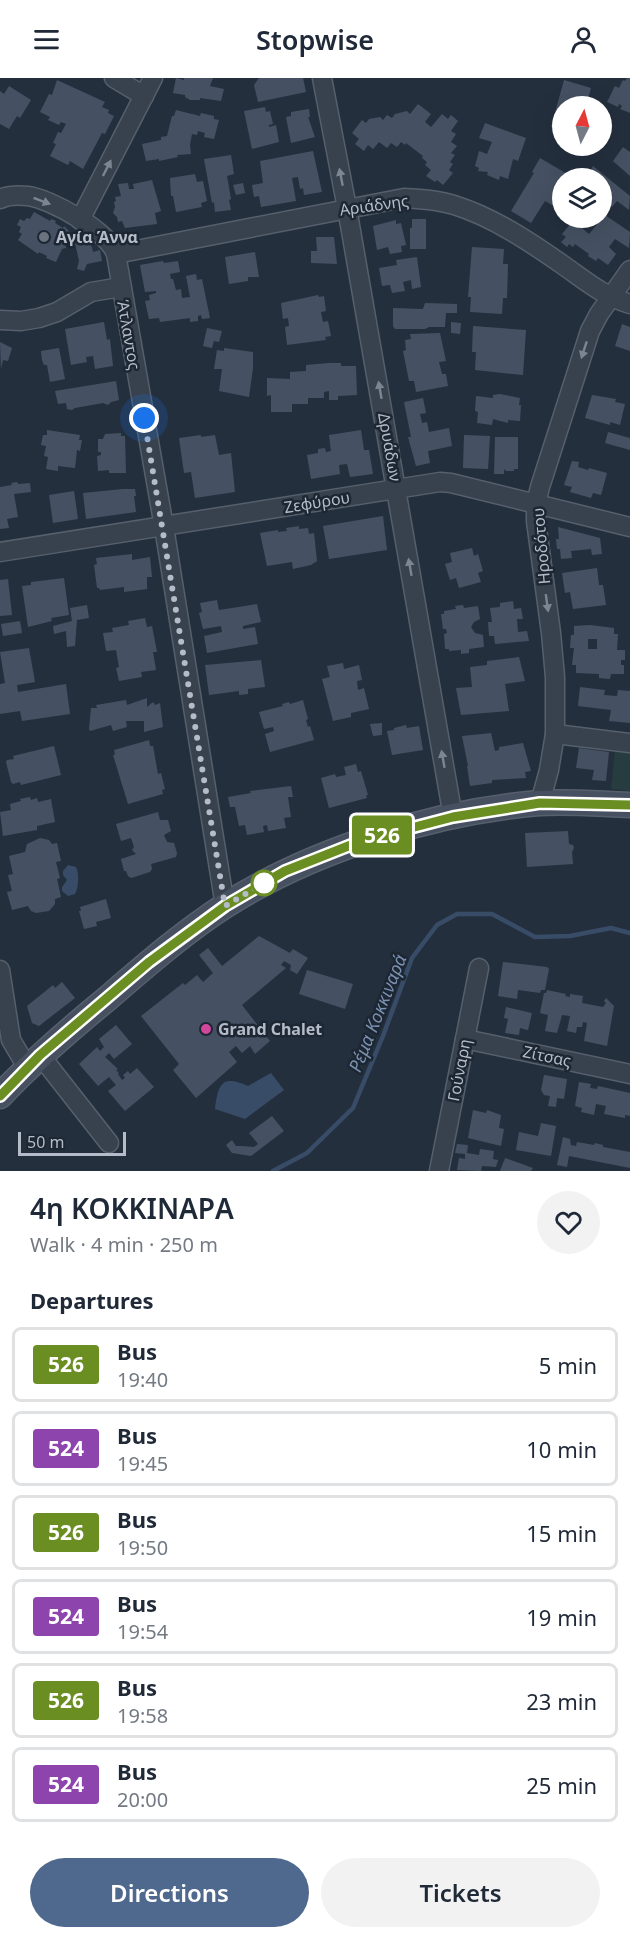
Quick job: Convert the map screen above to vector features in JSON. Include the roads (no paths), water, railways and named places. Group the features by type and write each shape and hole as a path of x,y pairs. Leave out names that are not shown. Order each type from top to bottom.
{"street":[{"path":"114,78 144,96"},
{"path":"80,220 153,78"},
{"name":"Δρυάδων","path":"322,78 397,489 453,817"},
{"path":"0,199 29,196 43,200 105,237 116,254"},
{"name":"Αριάδνης","path":"116,254 404,198 432,200 455,205 488,219 534,246 610,298 630,304"},
{"name":"Άτλαντος","path":"116,254 164,527 225,906"},
{"name":"Ηροδότου","path":"540,803 555,734 555,677 536,521 536,503 590,331 630,270"},
{"path":"0,320 21,321 39,318 57,312 91,291 121,287"},
{"name":"Ζεφύρου","path":"0,552 440,482 630,527"},
{"path":"555,734 630,743"},
{"path":"0,1096 34,1061 149,962 225,906 285,871 361,841 453,817 540,803 630,805"},
{"name":"Γούναρη","path":"439,1171 479,968"},
{"path":"0,970 11,1040 34,1061 109,1143"},
{"name":"Ζίτσας","path":"465,1039 630,1074"}],"water":[{"path":"68,865 76,867 78,880 75,894 68,896 62,891 62,887 67,880 63,871"},
{"path":"271,1073 284,1090 245,1119 215,1109 220,1088 227,1081 248,1086"}],"waterway":[{"name":"Ρέμα Κοκκιναρά","path":"273,1171 307,1153 353,1108 412,958 437,925 457,914 492,914 535,937 570,936 611,928 630,933"}],"place":[{"name":"Αγία Άννα","path":"44,237"},
{"name":"Grand Chalet","path":"206,1029"}]}
